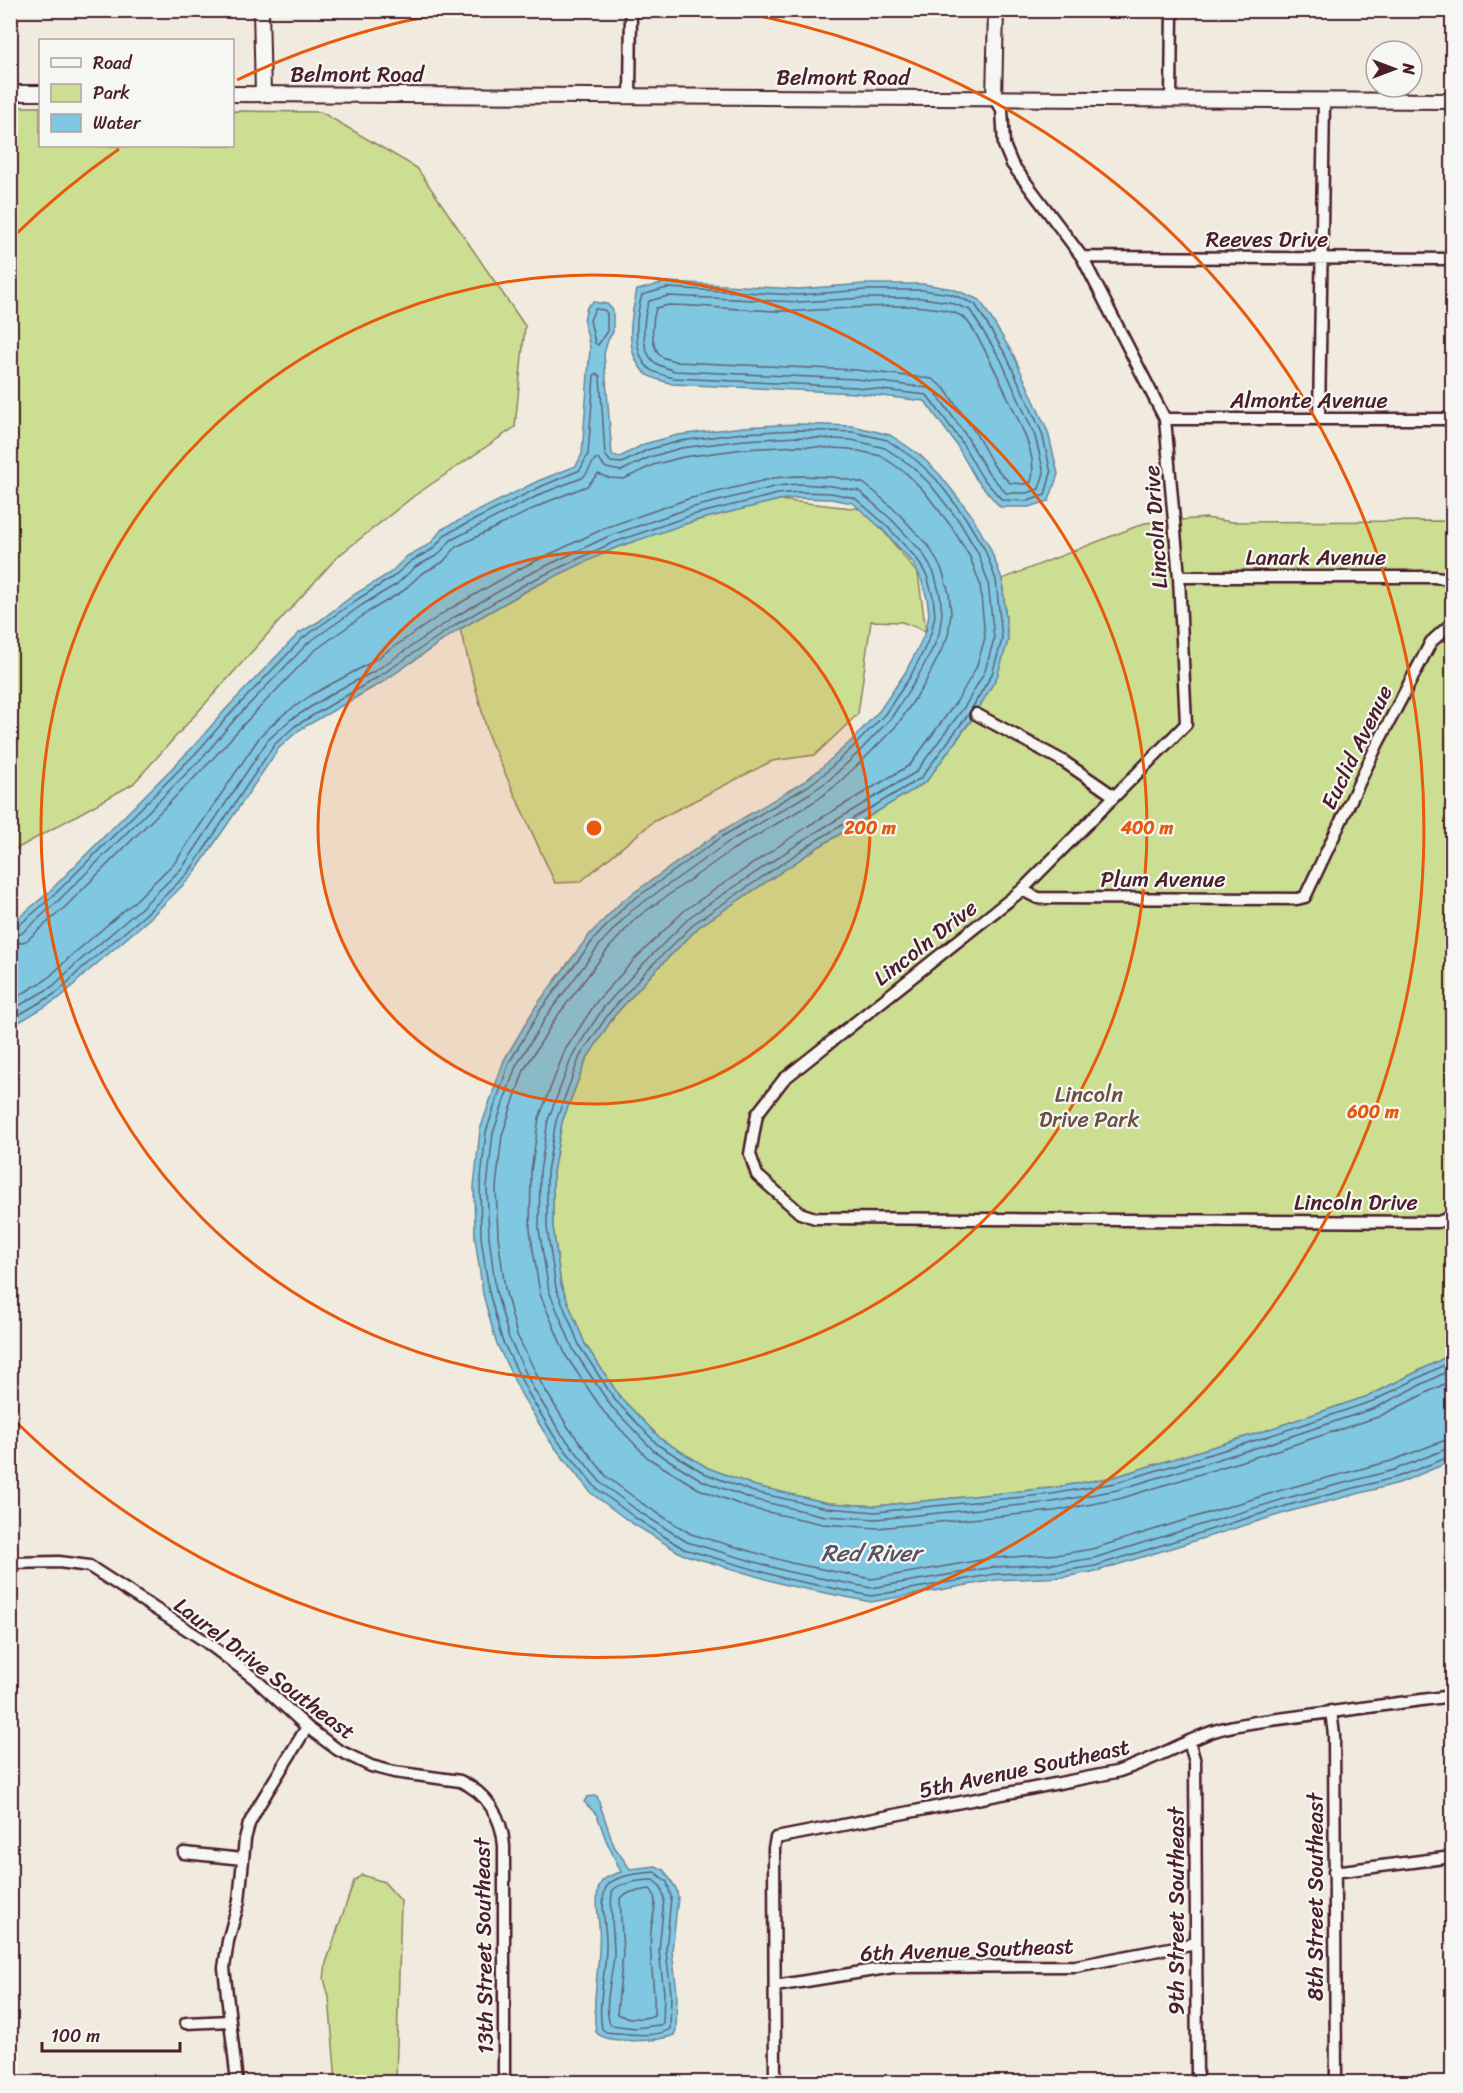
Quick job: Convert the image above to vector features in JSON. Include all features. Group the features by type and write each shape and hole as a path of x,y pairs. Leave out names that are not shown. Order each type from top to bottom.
{"street":[{"path":"261,10 263,94"},
{"path":"630,97 631,10"},
{"path":"994,99 996,10"},
{"path":"1171,100 1172,10"},
{"path":"10,93 39,93"},
{"name":"Belmont Road","path":"234,94 1452,101"},
{"name":"Lincoln Drive","path":"994,99 1002,109 1004,145 1012,164 1082,257 1165,419 1179,577 1186,723 1022,890 784,1079 757,1114 750,1154 757,1175 800,1213 815,1218 1438,1222 1452,1217"},
{"path":"1319,419 1324,101"},
{"name":"Reeves Drive","path":"1082,257 1452,259"},
{"name":"Almonte Avenue","path":"1165,419 1452,419"},
{"name":"Lanark Avenue","path":"1179,577 1434,577 1452,579"},
{"name":"Euclid Avenue","path":"1305,897 1377,745 1431,642 1452,623"},
{"path":"976,714 1064,761 1114,796"},
{"name":"Plum Avenue","path":"1022,890 1038,898 1297,899 1305,897"},
{"name":"Laurel Drive Southeast","path":"10,1563 73,1563 98,1570 205,1641 254,1678 307,1727 338,1750 371,1767 413,1776 446,1778 469,1785"},
{"name":"5th Avenue Southeast","path":"775,1986 774,1848 776,1838 1116,1772 1224,1728 1331,1711 1452,1696"},
{"name":"8th Street Southeast","path":"1331,1711 1336,2082"},
{"path":"237,2082 224,1968 238,1901 245,1839 249,1824 307,1727"},
{"name":"9th Street Southeast","path":"1189,1741 1195,1762 1197,2082"},
{"name":"13th Street Southeast","path":"469,1785 485,1798 492,1808 503,1834 504,2082"},
{"path":"183,1853 243,1859"},
{"path":"1334,1872 1452,1857"},
{"name":"6th Avenue Southeast","path":"775,1986 893,1967 1076,1966 1196,1943"},
{"path":"775,1986 775,2082"},
{"path":"186,2023 230,2021"}],"green space":[{"path":"11,107 39,107 39,147 234,147 234,111 321,112 417,168 525,326 515,427 414,496 337,557 133,784 11,852"},
{"path":"779,500 861,509 882,529 918,574 926,631 902,622 871,621 858,714 815,755 772,761 653,822 580,882 555,883 489,738 460,629 555,576 615,548 717,515"},
{"name":"Lincoln Drive Park","path":"1206,518 1232,522 1452,521 1452,1354 1371,1395 1258,1433 1114,1477 1051,1488 875,1506 828,1503 755,1486 708,1468 662,1440 620,1397 585,1344 561,1285 553,1227 553,1172 562,1122 586,1060 614,1016 700,926 820,846 926,782 976,714 1008,641 1002,579 1145,523"},
{"path":"362,1875 384,1882 401,1901 396,2082 336,2082 329,1997 324,1979 326,1963 354,1881"}],"water":[{"path":"667,282 799,289 864,284 923,284 953,289 980,300 1013,354 1048,432 1058,474 1049,501 1029,507 1000,507 976,479 956,444 925,401 855,393 672,384 649,376 639,365 631,345 631,322 635,300 637,290"},
{"name":"Red River","path":"593,302 607,304 613,310 613,332 604,354 612,455 620,457 644,444 678,435 743,427 797,424 853,426 890,435 920,455 940,475 970,513 990,548 1002,579 1008,641 997,677 976,713 926,782 820,846 700,926 614,1016 586,1060 562,1122 553,1172 553,1227 561,1285 585,1344 620,1397 662,1440 708,1468 756,1486 828,1503 875,1506 1051,1488 1114,1477 1258,1433 1371,1395 1452,1354 1452,1461 1399,1483 1291,1511 1097,1571 1064,1577 996,1580 871,1602 786,1585 682,1554 630,1522 591,1493 549,1440 521,1394 496,1342 483,1294 475,1238 474,1187 480,1130 504,1060 536,1006 590,934 622,901 720,832 805,781 820,769 880,710 905,673 926,631 929,614 927,598 913,563 882,529 853,503 831,499 779,500 694,521 615,548 531,588 460,629 381,683 299,730 279,748 193,875 149,919 61,997 11,1027 11,924 48,893 193,747 299,633 390,573 407,556 430,544 442,529 538,481 576,466 582,454 590,348 584,320 587,307"},
{"path":"597,1796 614,1846 630,1869 656,1866 664,1870 676,1888 678,1897 672,1951 677,1992 674,2035 657,2039 622,2040 611,2039 596,2032 595,2005 600,1938 598,1891 605,1879 621,1872 597,1815 584,1802 587,1797"}]}
